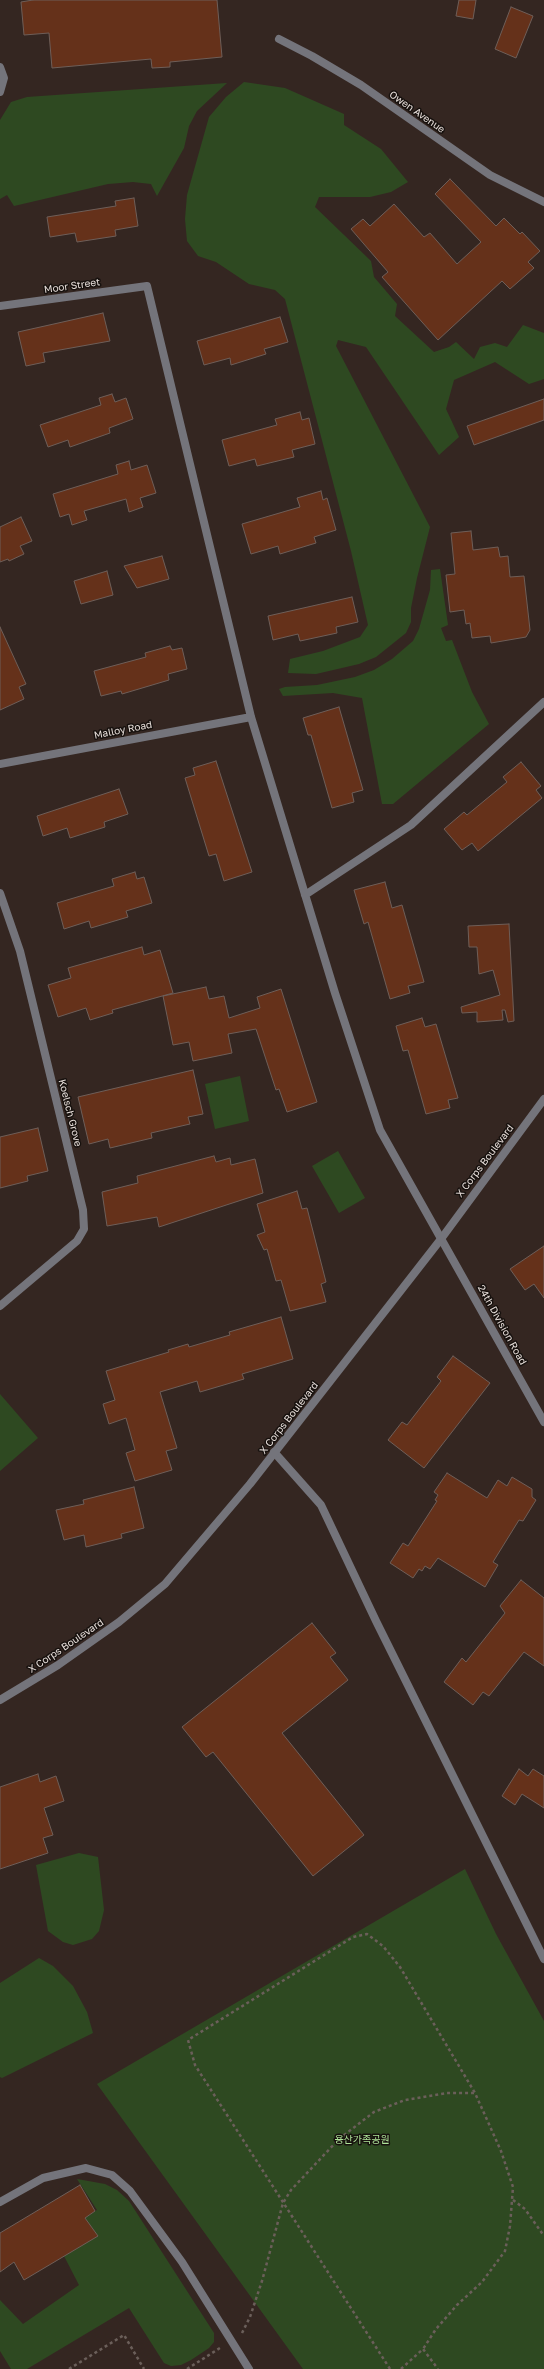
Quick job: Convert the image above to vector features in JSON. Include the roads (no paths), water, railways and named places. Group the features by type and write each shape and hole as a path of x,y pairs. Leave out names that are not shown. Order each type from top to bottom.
{"street":[{"name":"Owen Avenue","path":"279,39 312,56 361,85 490,174 544,202"},
{"path":"0,67 4,78 0,92"},
{"name":"Moor Street","path":"0,306 147,286"},
{"name":"24th Division Road","path":"147,286 251,717 305,895 380,1130 544,1422"},
{"path":"305,895 411,825 544,702"},
{"name":"Malloy Road","path":"0,764 251,717"},
{"name":"Koelsch Grove","path":"0,893 22,963 83,1210 84,1229 77,1241 0,1306"},
{"name":"X Corps Boulevard","path":"0,1700 58,1665 119,1622 165,1584 250,1484 440,1239 544,1099"},
{"path":"274,1452 321,1506 376,1621 544,1959"},
{"path":"0,2202 44,2178 86,2168 112,2175 130,2191 182,2262 230,2341 249,2369"}],"park label":[{"name":"용산가족공원","path":"362,2140"}]}
